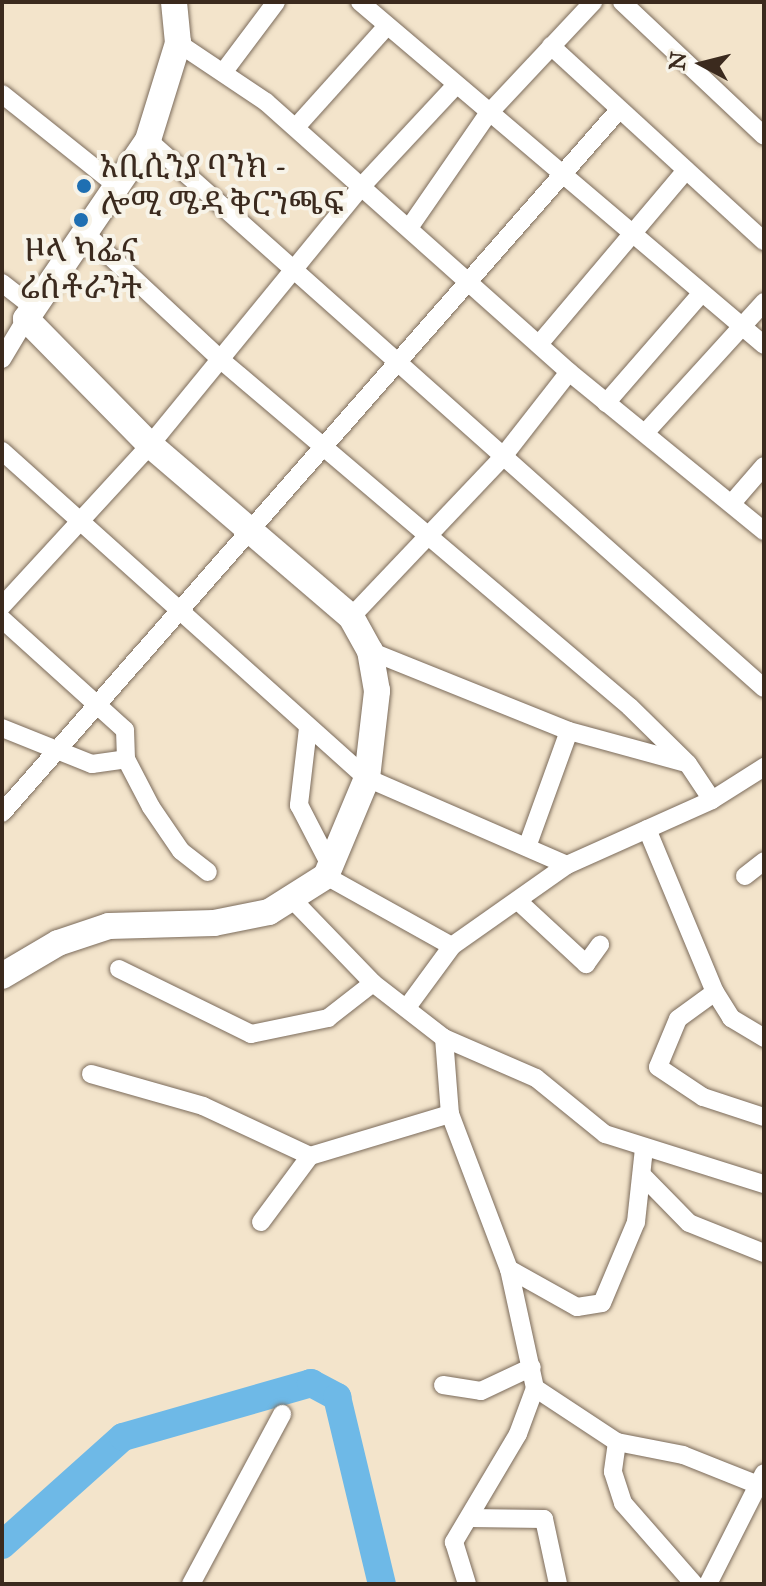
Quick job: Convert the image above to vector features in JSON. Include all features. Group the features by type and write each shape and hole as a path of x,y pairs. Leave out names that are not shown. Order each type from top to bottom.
{"street":[{"path":"2,359 29,313 148,140 178,43 174,2"},
{"path":"225,70 276,2"},
{"path":"360,2 488,114 635,235 700,295 764,345"},
{"path":"622,2 764,136"},
{"path":"409,228 488,114 551,46 582,5"},
{"path":"296,127 387,26"},
{"path":"178,43 225,70 296,127 467,284 540,343 606,403 764,531"},
{"path":"551,46 683,174 764,241"},
{"path":"2,606 150,445 294,275 360,188 455,86"},
{"path":"2,94 116,185"},
{"path":"2,813 181,613 618,111"},
{"path":"148,140 294,275 764,688"},
{"path":"540,343 635,235 683,174"},
{"path":"85,233 221,360 688,764 712,800"},
{"path":"2,283 150,445 351,617 370,651 377,691 367,778 328,872 292,899 238,921 109,926 32,958 2,976"},
{"path":"606,403 700,295"},
{"path":"645,433 764,302"},
{"path":"351,617 501,459 569,372"},
{"path":"2,451 367,778 567,865"},
{"path":"732,503 764,466"},
{"path":"2,619 125,730 126,759 166,831 208,872"},
{"path":"370,651 569,731 688,764"},
{"path":"2,728 92,764 126,759"},
{"path":"308,728 299,805 328,872 452,946"},
{"path":"527,847 569,731"},
{"path":"408,1006 452,946 567,865 712,800 764,767"},
{"path":"647,829 715,992 731,1018 764,1038"},
{"path":"745,876 764,861"},
{"path":"292,899 373,983 408,1006 444,1038 536,1078 585,1122 644,1148 764,1184"},
{"path":"518,901 586,964 600,945"},
{"path":"119,969 251,1034 328,1018 373,983"},
{"path":"715,992 670,1031 658,1067 703,1097 764,1117"},
{"path":"444,1038 450,1114 509,1269 535,1388 452,1550 467,1584"},
{"path":"91,1074 203,1106 310,1156"},
{"path":"261,1222 310,1156 450,1114"},
{"path":"509,1269 577,1307 602,1303 631,1241 644,1148"},
{"path":"642,1175 689,1223 764,1253"},
{"path":"443,1385 481,1391 532,1367"},
{"path":"535,1388 617,1442 683,1455 762,1480 708,1584"},
{"path":"191,1584 282,1414"},
{"path":"617,1442 613,1472 623,1503 694,1584"},
{"path":"469,1518 544,1519 558,1584"}],"waterway":[{"path":"2,1545 123,1437 311,1383 337,1397 382,1584"}],"place":[{"name":"አቢሲንያ ባንክ - ሎሚ ሜዳ ቅርንጫፍ","path":"84,186"},
{"name":"ዞላ ካፌና ሬስቶራንት","path":"81,220"}]}
